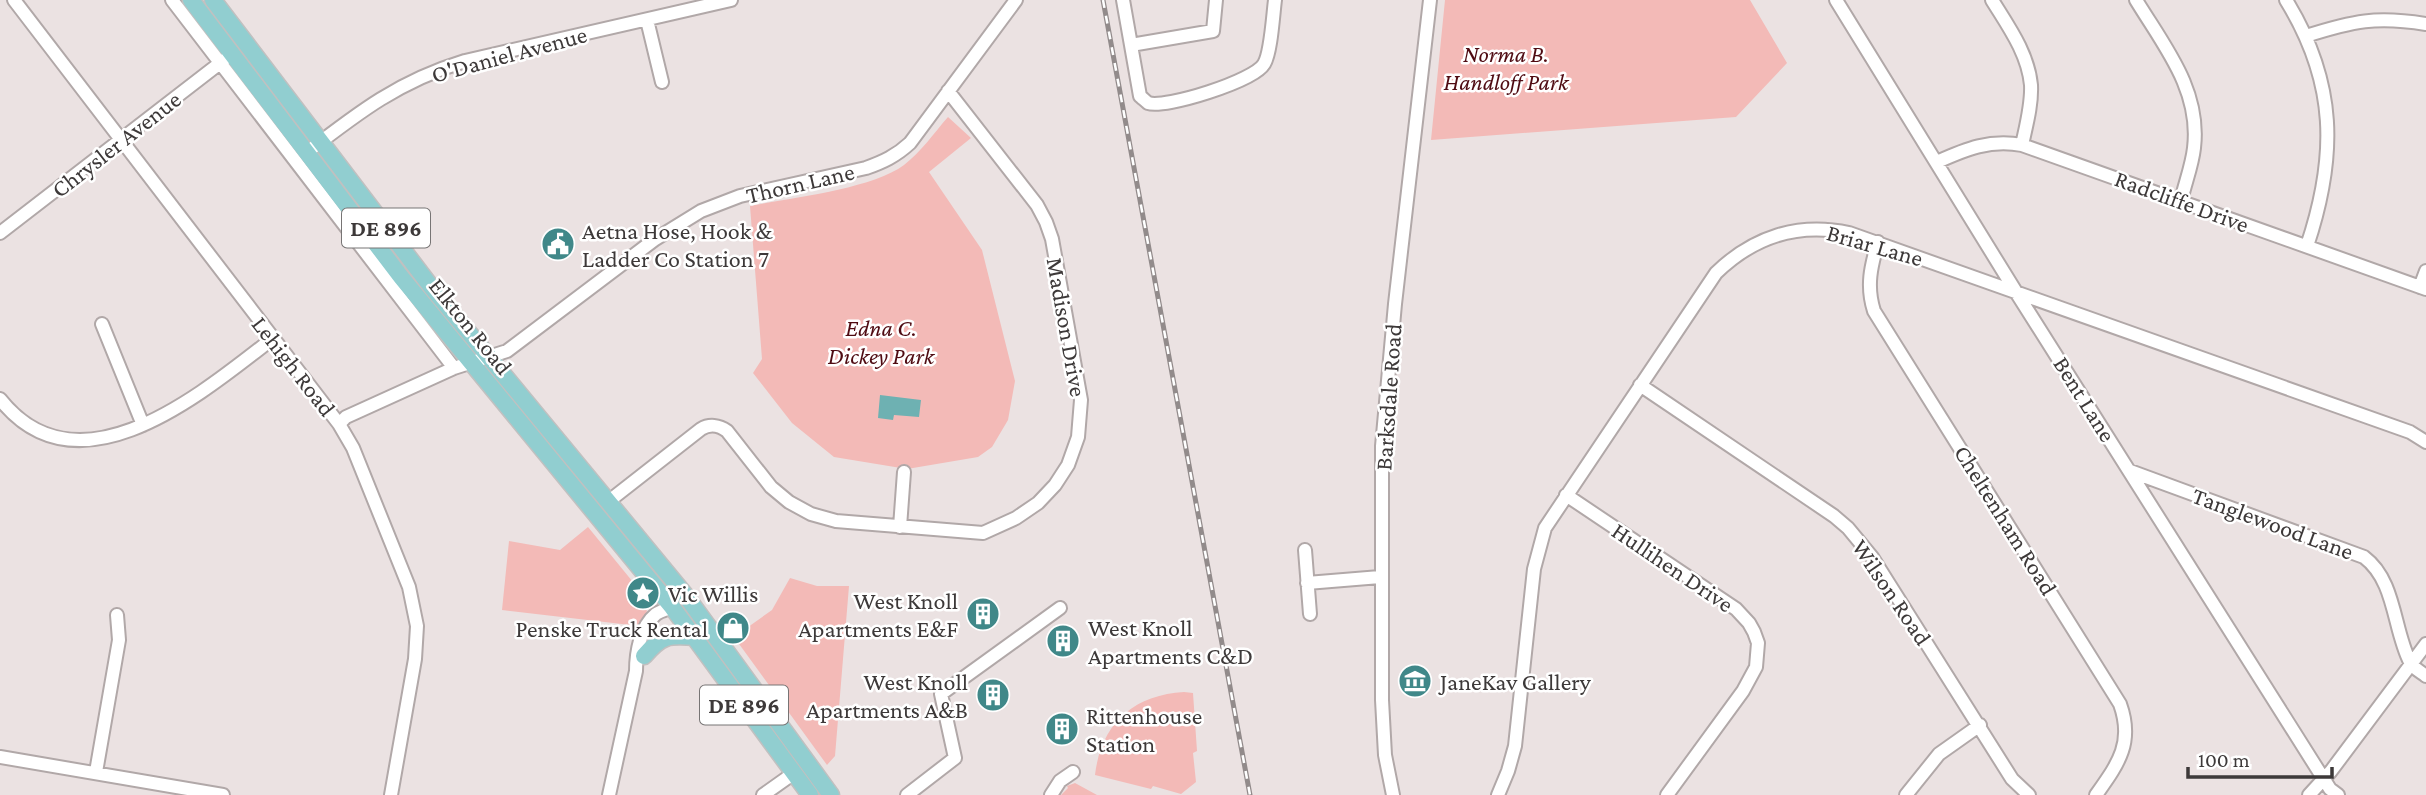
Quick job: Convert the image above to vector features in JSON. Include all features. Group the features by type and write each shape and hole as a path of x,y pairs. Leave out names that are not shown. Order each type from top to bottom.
{"main road":[{"name":"Elkton Road","path":"191,0 226,59 306,153 462,365 672,607"},
{"name":"Elkton Road","path":"213,0 320,142 489,357 686,596"},
{"path":"226,59 252,53"},
{"name":"DE 896","path":"686,596 831,795"},
{"name":"DE 896","path":"672,607 810,795"},
{"path":"644,656 656,641 664,637 695,637"}],"street":[{"name":"Lehigh Road","path":"13,0 339,424 357,458 409,587 416,614 415,659 391,795"},
{"name":"Elkton Road","path":"172,0 226,59 462,365"},
{"name":"O'Daniel Avenue","path":"306,153 377,99 434,71 465,61 732,0"},
{"name":"Thorn Lane","path":"339,424 346,417 462,365 507,351 654,240 701,211 740,196 884,162 910,143 1016,0"},
{"path":"1123,0 1140,96 1148,103 1162,103 1232,85 1256,73 1265,63 1275,0"},
{"path":"1131,45 1213,31 1216,0"},
{"name":"Barksdale Road","path":"1393,795 1385,755 1382,701 1380,499 1385,400 1430,0"},
{"name":"Bent Lane","path":"1836,0 2016,292 2330,789 2338,795"},
{"path":"1992,0 2024,56 2031,85 2022,145"},
{"path":"2136,0 2184,78 2193,104 2194,151 2181,201"},
{"path":"2286,0 2306,36 2320,77 2328,131 2323,196 2307,246"},
{"path":"2306,36 2373,19 2426,24"},
{"path":"647,20 662,82"},
{"name":"Chrysler Avenue","path":"0,233 226,59"},
{"name":"Madison Drive","path":"609,501 701,429 710,426 727,430 771,487 789,502 811,514 836,521 983,533 1016,518 1038,503 1055,485 1068,465 1079,428 1081,400 1052,239 1037,205 948,92"},
{"name":"Radcliffe Drive","path":"1937,162 1983,144 2009,142 2022,145 2423,288"},
{"name":"Briar Lane","path":"1498,795 1515,746 1537,554 1545,528 1702,291 1716,273 1740,252 1771,236 1816,228 1849,233 1878,242 2410,432 2426,442"},
{"name":"Cheltenham Road","path":"1878,242 1869,282 1874,311 2120,704 2126,729 2125,743 2116,768 2096,795"},
{"path":"2423,288 2426,271"},
{"path":"102,324 143,425"},
{"path":"0,399 20,421 35,430 72,441 96,440 143,425 182,405 272,339"},
{"name":"Wilson Road","path":"1640,385 1848,528 1872,557 2012,779 2029,795"},
{"name":"Tanglewood Lane","path":"2130,471 2364,557 2371,562 2383,580 2410,664"},
{"path":"900,527 904,472"},
{"name":"Hullihen Drive","path":"1566,495 1735,609 1749,623 1758,643 1758,655 1751,678 1667,795"},
{"path":"1305,550 1310,614"},
{"path":"1307,583 1380,578"},
{"path":"609,795 636,671 636,654 643,633 656,614 672,607 686,596"},
{"path":"636,671 651,636 672,607"},
{"path":"907,795 955,758 942,694 1060,608"},
{"path":"96,772 119,640 117,615"},
{"path":"2309,795 2426,644"},
{"path":"2410,664 2426,676"},
{"path":"1906,795 1939,754 1980,725"},
{"path":"1385,755 1385,795"},
{"path":"0,757 223,795"},
{"path":"1051,795 1060,781 1073,772"},
{"path":"763,795 794,773"}],"green space":[{"name":"Norma B. Handloff Park","path":"1445,0 1750,0 1787,63 1736,117 1431,140"},
{"name":"Edna C. Dickey Park","path":"948,117 971,138 929,172 982,250 1015,381 1008,420 992,447 978,457 907,469 834,457 792,423 753,373 762,359 750,206 830,192 890,173 916,154"},
{"path":"588,527 646,598 647,616 639,626 502,610 509,541 560,550"},
{"path":"790,578 817,586 849,586 835,756 827,765 734,637 772,610"},
{"path":"1184,692 1193,693 1196,782 1181,794 1095,775 1104,741 1112,727 1123,716 1149,699"},
{"path":"1075,783 1097,795 1061,795 1067,786"}],"water":[{"path":"880,395 921,400 919,417 894,415 893,420 878,418"}],"railway":[{"path":"1103,0 1250,795"}],"place":[{"name":"Aetna Hose, Hook & Ladder Co Station 7","path":"558,244"},
{"name":"Vic Willis","path":"643,593"},
{"name":"West Knoll Apartments E&F","path":"983,614"},
{"name":"Penske Truck Rental","path":"733,628"},
{"name":"West Knoll Apartments C&D","path":"1063,641"},
{"name":"JaneKav Gallery","path":"1415,681"},
{"name":"West Knoll Apartments A&B","path":"993,695"},
{"name":"Rittenhouse Station","path":"1062,729"}]}
